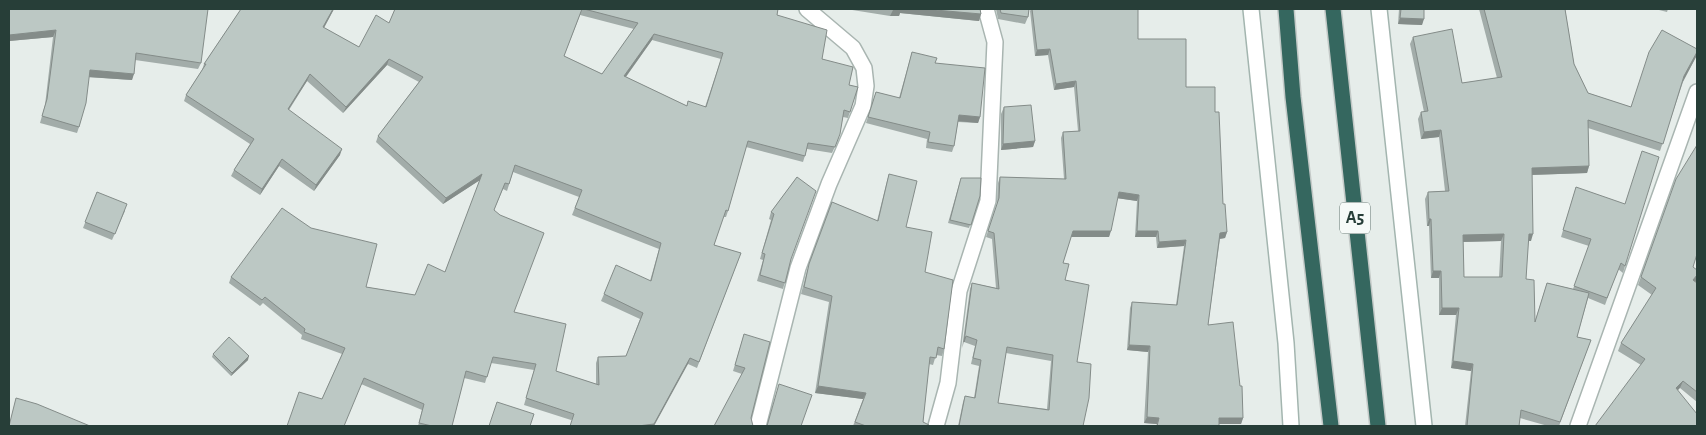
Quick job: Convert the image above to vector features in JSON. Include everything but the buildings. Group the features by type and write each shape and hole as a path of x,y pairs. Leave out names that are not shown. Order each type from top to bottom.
{"highway":[{"path":"1286,9 1293,97 1331,426"},
{"name":"A5","path":"1333,9 1378,426"}],"street":[{"path":"758,426 798,268 828,184 863,106 866,86 864,68 853,48 807,9"},
{"path":"936,426 948,383 959,291 988,201 995,42 986,9"},
{"path":"1251,9 1286,343 1291,426"},
{"path":"1379,9 1424,426"},
{"path":"1578,426 1697,92"}]}
